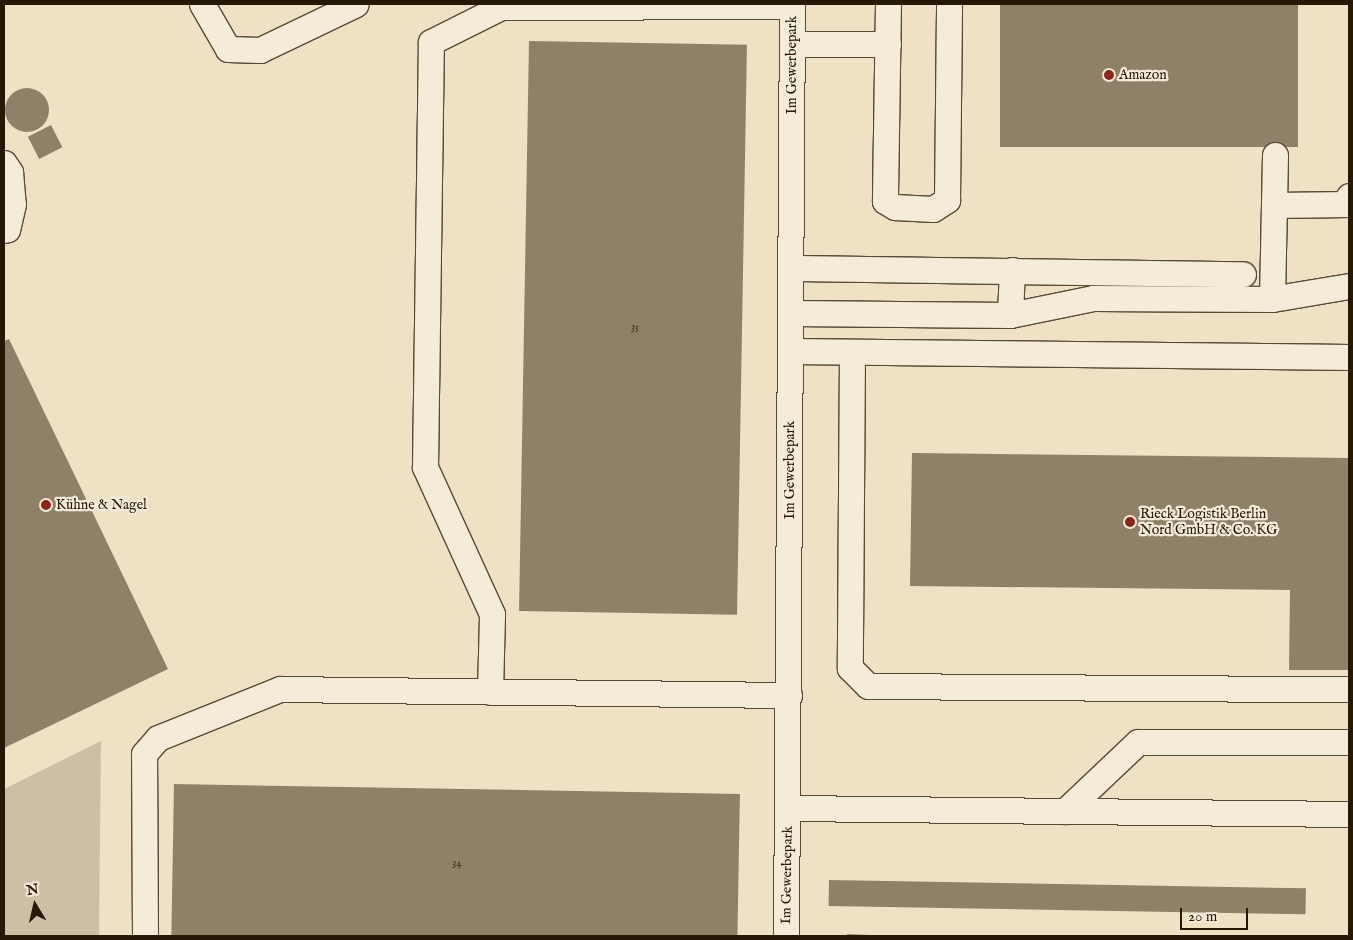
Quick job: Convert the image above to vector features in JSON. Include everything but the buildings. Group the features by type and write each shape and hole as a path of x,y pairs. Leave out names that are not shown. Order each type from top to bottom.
{"street":[{"path":"202,4 228,49 260,50 356,4"},
{"path":"888,4 886,201 895,207 933,209 947,200 949,4"},
{"path":"490,692 492,614 425,467 431,42 501,7 792,5"},
{"name":"Im Gewerbepark","path":"786,936 792,5"},
{"path":"792,44 888,44"},
{"path":"1272,299 1275,155"},
{"path":"4,163 10,172 13,204 8,229 4,230"},
{"path":"1274,205 1349,204 1349,196"},
{"path":"791,268 1244,274"},
{"path":"1010,315 1012,270"},
{"path":"791,313 1010,315 1093,298 1272,299 1349,286"},
{"path":"790,351 1349,357"},
{"path":"852,352 850,668 868,686 1349,690"},
{"path":"145,936 144,754 158,738 280,689 789,695"},
{"path":"1065,811 1138,742 1349,742"},
{"path":"788,808 1349,814"}],"shaded area":[{"path":"101,741 99,936 4,936 4,789"}],"place":[{"name":"Amazon","path":"1109,75"},
{"name":"Kühne & Nagel","path":"46,505"},
{"name":"Rieck Logistik Berlin Nord GmbH & Co. KG","path":"1130,522"}]}
